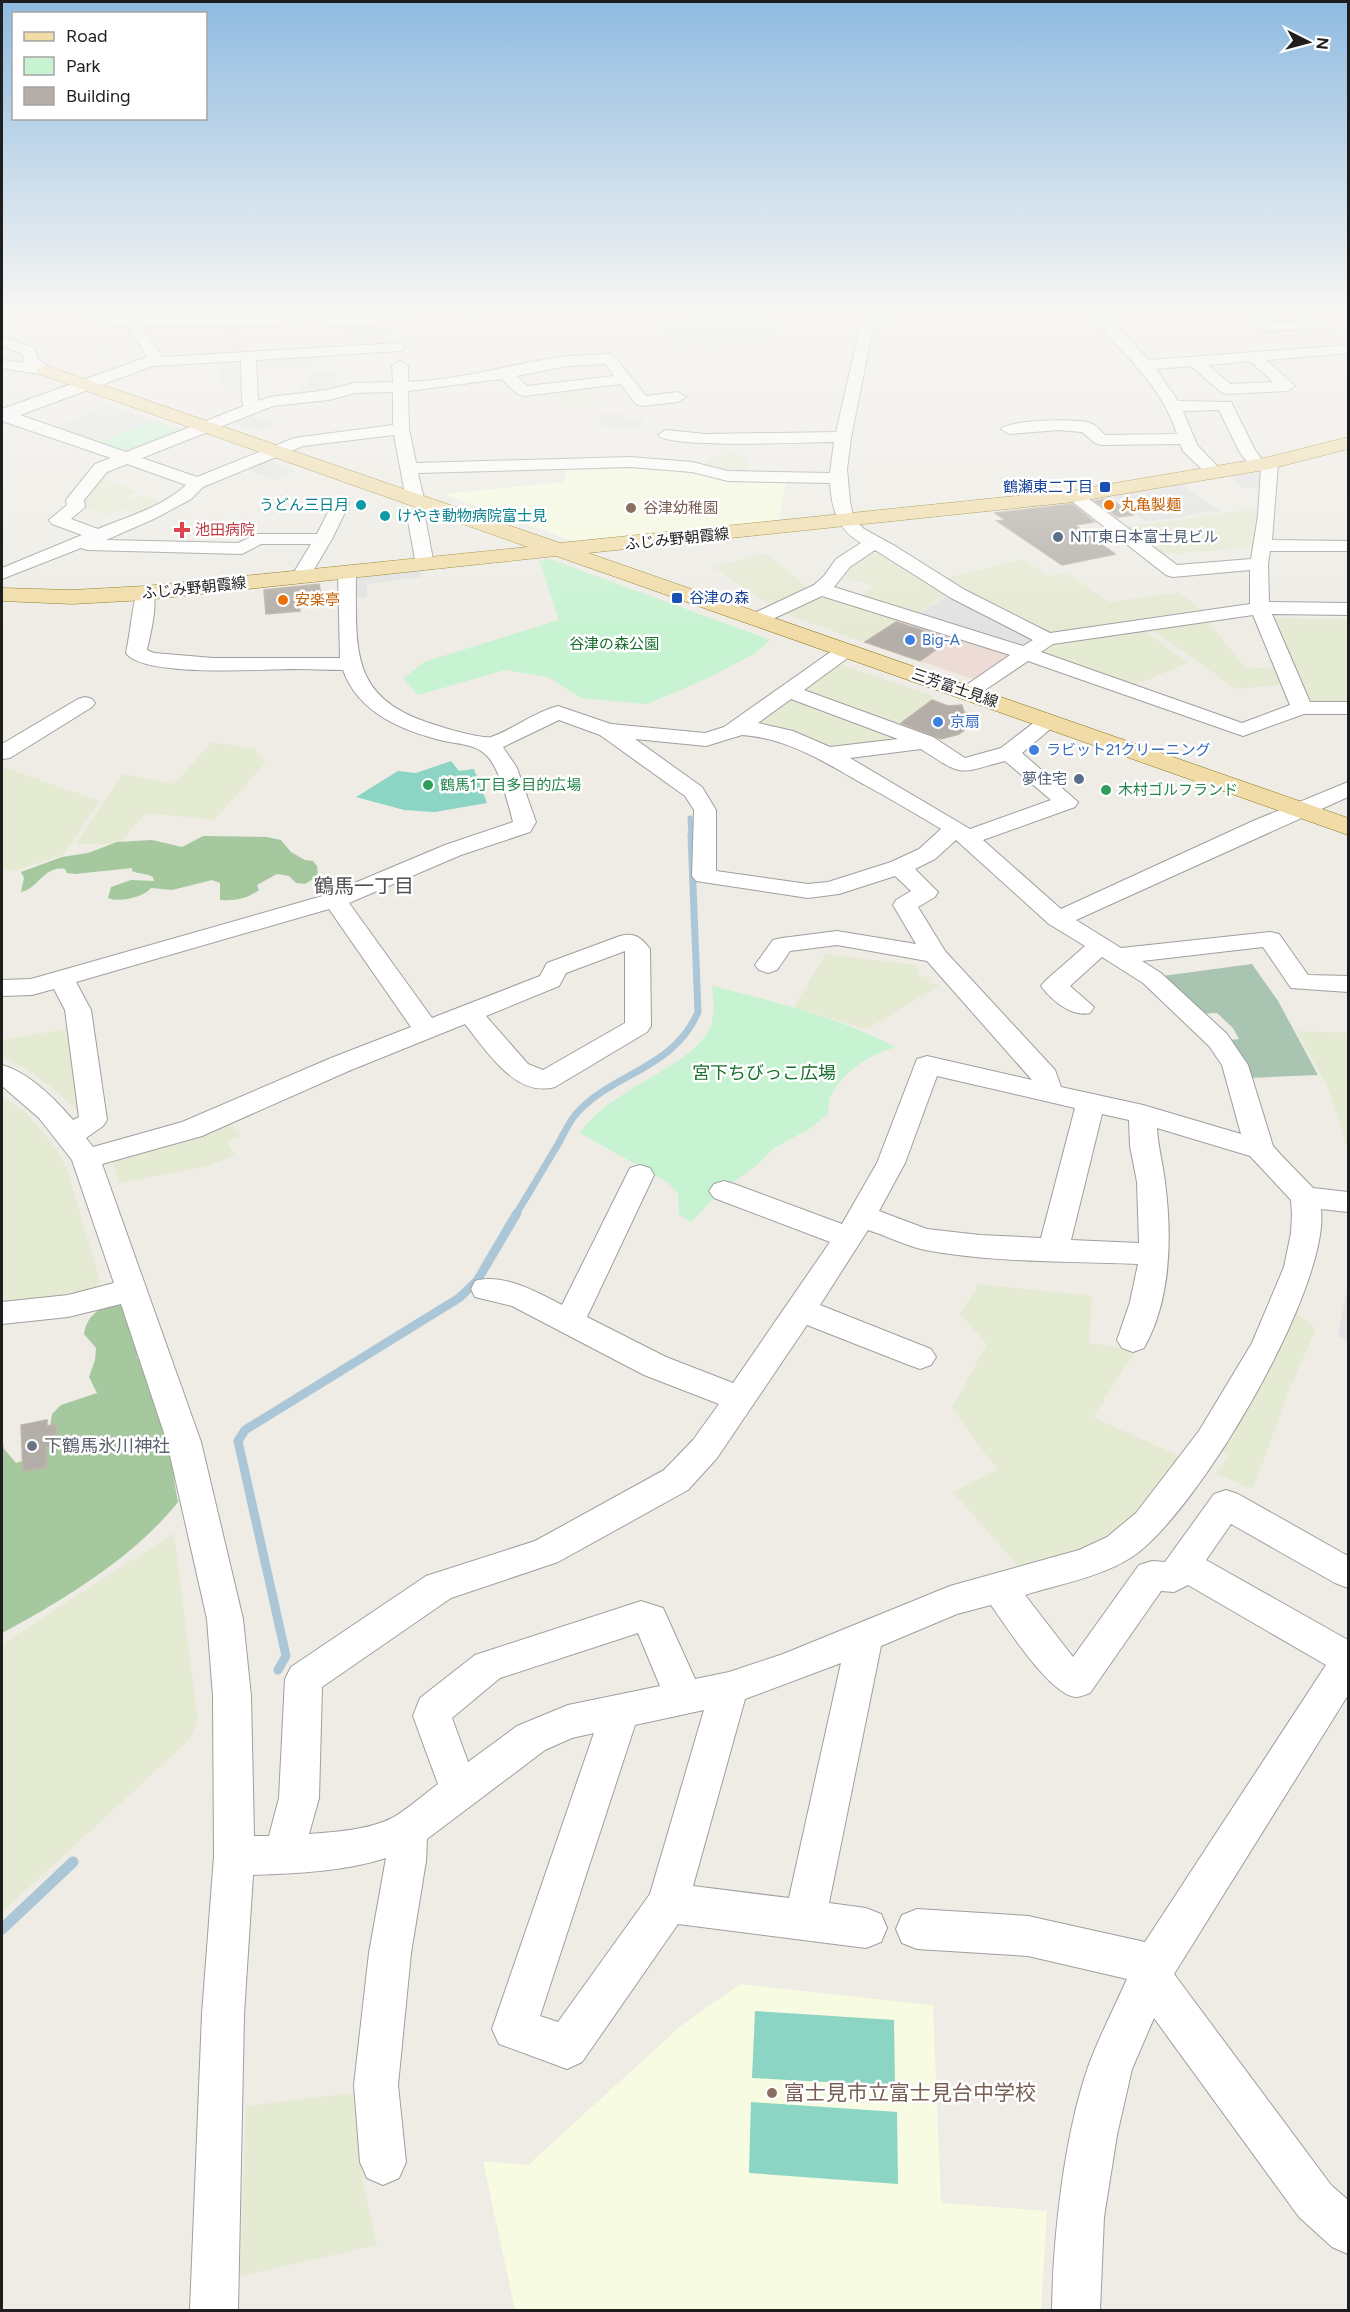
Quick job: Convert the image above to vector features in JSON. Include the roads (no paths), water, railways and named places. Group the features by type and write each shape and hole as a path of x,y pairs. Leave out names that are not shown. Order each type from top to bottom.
{"main road":[{"name":"三芳富士見線","path":"174,415 1348,826"},
{"name":"ふじみ野朝霞線","path":"2,595 72,597 145,593 1074,496 1264,464 1348,443"}],"street":[{"path":"2,415 197,483"},
{"path":"100,536 58,520 76,507 75,500 101,468 235,415"},
{"path":"401,415 401,429 410,468 425,502 416,515 425,565"},
{"path":"848,415 842,437 837,478 846,521 859,533 971,601 1047,639"},
{"path":"1177,415 1189,447 1216,473"},
{"path":"1230,415 1247,451 1264,464 1267,516 1259,564 1260,608 1302,708"},
{"path":"1009,429 1058,425 1086,427 1101,440 1187,439"},
{"path":"2,574 150,514 185,495 197,483 306,440 401,429"},
{"path":"666,435 705,438 842,437"},
{"path":"410,468 630,462 692,468 728,476 837,478"},
{"path":"1074,496 1173,571 1259,564"},
{"path":"300,577 323,540 340,504"},
{"path":"77,545 242,549 257,539 323,540"},
{"path":"757,619 821,588 831,580 843,563 876,542"},
{"path":"1261,545 1348,546"},
{"path":"2,988 32,987 335,900 453,850 522,827 525,822 518,799 498,754 489,746 435,732 394,716 357,681 351,664 347,573"},
{"path":"821,588 1024,653 1243,730 1270,718 1302,708 1348,708"},
{"path":"145,593 143,620 136,653 142,657 172,661 239,664 351,664"},
{"path":"969,692 1047,639 1260,608 1348,609"},
{"path":"489,746 558,712 608,730 706,740 738,728 846,650"},
{"path":"790,692 925,742 962,766 1009,753 1048,721"},
{"path":"2,753 85,703"},
{"path":"234,1856 309,1854 388,1840 408,1830 531,1738 568,1722 729,1688 791,1667 950,1601 1087,1562 1119,1547 1148,1523 1211,1440 1267,1345 1299,1267 1307,1223 1305,1197 1260,1149 1235,1065 1218,1040 1152,978 1059,919 961,833 827,754 765,730 738,728"},
{"path":"608,730 694,792 705,810 704,876 808,891 831,889 899,867 927,854 961,833 1067,802 1009,753"},
{"path":"827,754 925,742"},
{"path":"1059,919 1348,789"},
{"path":"899,867 926,892 905,905 935,955 1045,1076 1049,1092"},
{"path":"335,900 426,1029"},
{"path":"768,965 782,945 837,938 935,955"},
{"path":"1081,1008 1054,986 1109,951 1270,939 1300,982 1348,984"},
{"path":"86,1159 192,1129 426,1029 550,981 556,968 629,941 637,949 638,1026 545,1081 518,1070 469,1013"},
{"path":"61,979 78,1010 93,1120 71,1135"},
{"path":"284,1854 299,1798 304,1679 439,1587 546,1552 676,1480 705,1449 741,1399 855,1227 891,1163 927,1065 1143,1114 1260,1149"},
{"path":"2,1074 23,1086 40,1100 71,1135 86,1159 184,1442 225,1619 232,1696 234,1856 223,2014 214,2310"},
{"path":"1053,1251 1091,1101"},
{"path":"1133,1340 1145,1302 1155,1254 1151,1182 1144,1146 1143,1114"},
{"path":"569,1322 640,1175"},
{"path":"724,1191 855,1227 924,1239 1053,1251 1155,1254"},
{"path":"1305,1197 1348,1202"},
{"path":"2,1313 35,1311 104,1299 131,1289"},
{"path":"486,1289 520,1298 655,1365 741,1399"},
{"path":"801,1310 920,1357"},
{"path":"998,1587 1061,1670 1077,1681 1152,1576 1174,1576 1226,1504 1348,1573"},
{"path":"1076,2310 1081,2217 1094,2135 1110,2068 1153,1971 1348,1661 1183,1564"},
{"path":"460,1791 432,1716 433,1710 488,1666 641,1616 650,1619 684,1697"},
{"path":"805,1920 865,1636"},
{"path":"621,1710 514,2030 567,2047 668,1903 729,1688"},
{"path":"383,2162 376,2085 390,1953 406,1861 408,1830"},
{"path":"668,1903 866,1928"},
{"path":"917,1929 1028,1936 1153,1971 1315,2200 1348,2231"}],"waterway":[{"path":"690,818 691,836"},
{"path":"516,1214 576,1114 591,1100 658,1059 674,1046 687,1031 698,1012 691,835"},
{"path":"278,1670 286,1656 238,1441 245,1430 459,1298 477,1281 517,1213"},
{"path":"2,1929 73,1862"}],"place":[{"name":"鶴瀬東二丁目","path":"1105,487"},
{"name":"うどん三日月","path":"361,505"},
{"name":"丸亀製麺","path":"1109,505"},
{"name":"谷津幼稚園","path":"631,508"},
{"name":"けやき動物病院富士見","path":"385,516"},
{"name":"池田病院","path":"182,530"},
{"name":"NTT東日本富士見ビル","path":"1058,537"},
{"name":"谷津の森","path":"677,598"},
{"name":"安楽亭","path":"283,600"},
{"name":"Big-A","path":"910,640"},
{"name":"京扇","path":"938,722"},
{"name":"ラビット21クリーニング","path":"1034,750"},
{"name":"夢住宅","path":"1079,779"},
{"name":"鶴馬1丁目多目的広場","path":"428,785"},
{"name":"木村ゴルフランド","path":"1106,790"},
{"name":"下鶴馬氷川神社","path":"32,1446"},
{"name":"富士見市立富士見台中学校","path":"772,2093"}],"district":[{"name":"鶴馬一丁目","path":"364,886"}],"park label":[{"name":"谷津の森公園","path":"614,644"},
{"name":"宮下ちびっこ広場","path":"764,1073"}]}
